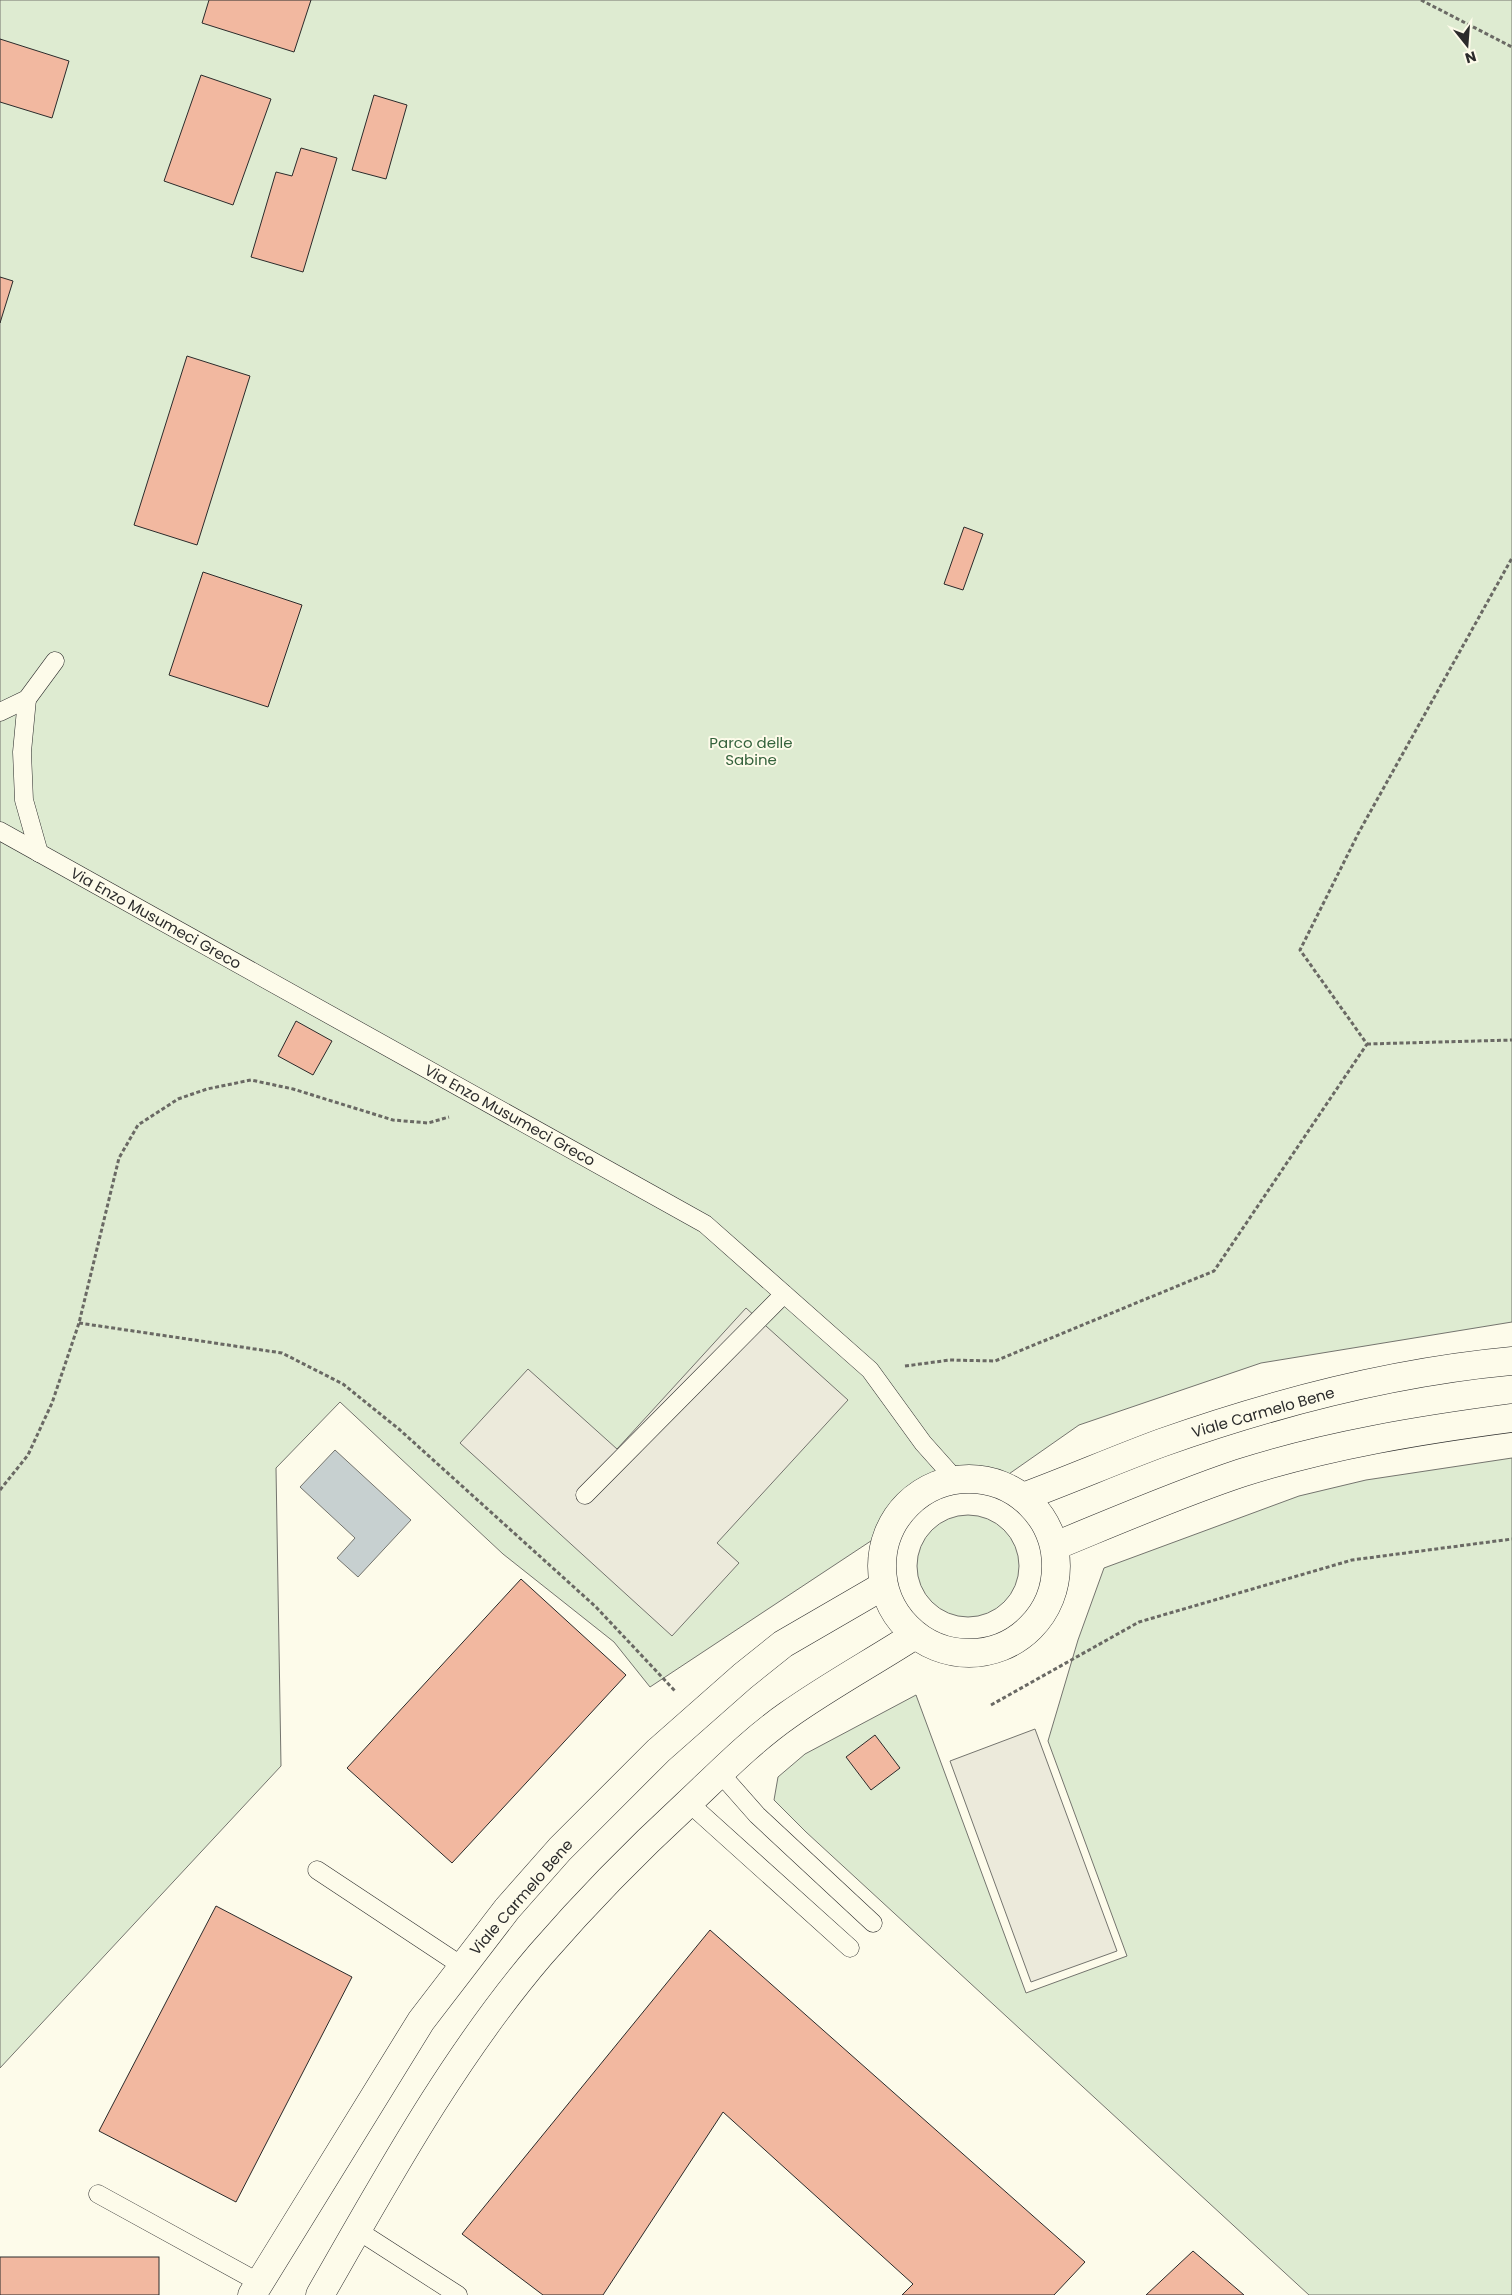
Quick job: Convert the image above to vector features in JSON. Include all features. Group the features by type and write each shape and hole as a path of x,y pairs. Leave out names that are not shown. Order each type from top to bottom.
{"street":[{"name":"Viale Carmelo Bene","path":"1023,1497 1161,1443 1277,1406 1399,1377 1512,1361"},
{"path":"1055,1546 1171,1498 1262,1467 1385,1438 1512,1418"},
{"path":"956,1480 984,1480 996,1483 1023,1497 1037,1510 1048,1527 1055,1546 1057,1572 1052,1596 1040,1619 1021,1637 993,1650 970,1654 941,1650 914,1635 895,1613 883,1586 881,1558 889,1529 905,1506 928,1489 956,1480"},
{"name":"Viale Carmelo Bene","path":"256,2289 421,2021 507,1909 560,1849 658,1751 783,1644 883,1586"},
{"path":"320,2295 409,2140 470,2049 540,1955 631,1856 720,1773 787,1716 914,1635"}],"lane":[{"path":"0,712 27,699 55,661"},
{"path":"27,699 22,752 24,800 39,854"},
{"name":"Via Enzo Musumeci Greco","path":"0,831 705,1224 870,1370 923,1443 956,1480"},
{"path":"585,1495 784,1294"},
{"path":"720,1773 757,1815 873,1923"},
{"path":"688,1803 850,1948"},
{"path":"317,1870 462,1966"},
{"path":"98,2194 256,2289"},
{"path":"357,2230 458,2295"}],"path":[{"path":"1421,0 1512,47"},
{"path":"1367,1044 1300,950 1359,832 1512,558"},
{"path":"1367,1044 1512,1040"},
{"path":"870,1370 950,1360 995,1361 1214,1271 1367,1044"},
{"path":"0,1490 28,1455 52,1403 79,1323 119,1158 138,1126 178,1099 207,1089 251,1080 292,1089 393,1120 428,1123 459,1114 473,1094"},
{"path":"79,1323 282,1353 343,1384 400,1430 596,1607 698,1715"},
{"path":"991,1706 1139,1622 1352,1560 1512,1539"}],"green space":[{"name":"Parco delle Sabine","path":"0,0 1512,0 1512,1322 1261,1363 1079,1425 996,1483 972,1480 947,1482 924,1491 905,1506 889,1529 650,1687 614,1642 503,1554 340,1402 276,1468 281,1766 0,2068"},
{"path":"1512,1458 1512,2295 1309,2295 806,1832 774,1800 778,1777 805,1754 916,1695 1026,1993 1127,1956 1048,1741 1078,1640 1104,1568 1299,1496 1366,1480"},
{"path":"968,1515 987,1519 1004,1530 1015,1547 1019,1566 1015,1585 1004,1602 987,1613 968,1617 949,1613 932,1602 921,1585 917,1566 921,1547 932,1530 949,1519"}],"shaded area":[{"path":"746,1308 848,1400 717,1543 739,1563 672,1636 460,1443 528,1369 617,1449"},
{"path":"335,1450 411,1520 358,1577 337,1558 355,1538 300,1487"},
{"path":"1035,1729 1117,1951 1031,1982 950,1761"}],"building":[{"path":"209,0 311,0 294,52 202,23"},
{"path":"0,39 69,61 52,118 0,102"},
{"path":"201,75 271,99 233,205 164,181"},
{"path":"374,95 407,105 386,179 352,170"},
{"path":"301,148 337,158 303,272 251,257 276,172 292,176"},
{"path":"0,277 13,281 0,323"},
{"path":"187,356 250,376 197,545 134,525"},
{"path":"964,527 983,534 963,590 944,584"},
{"path":"203,572 302,605 268,707 169,675"},
{"path":"296,1021 332,1041 313,1075 278,1056"},
{"path":"521,1579 626,1675 452,1863 347,1768"},
{"path":"875,1735 900,1768 871,1790 846,1757"},
{"path":"216,1906 352,1977 236,2202 99,2131"},
{"path":"710,1930 1085,2262 1054,2295 902,2295 913,2284 723,2112 603,2295 543,2295 462,2234"},
{"path":"1193,2251 1244,2295 1146,2295"},
{"path":"0,2257 159,2257 159,2295 0,2295"}]}
